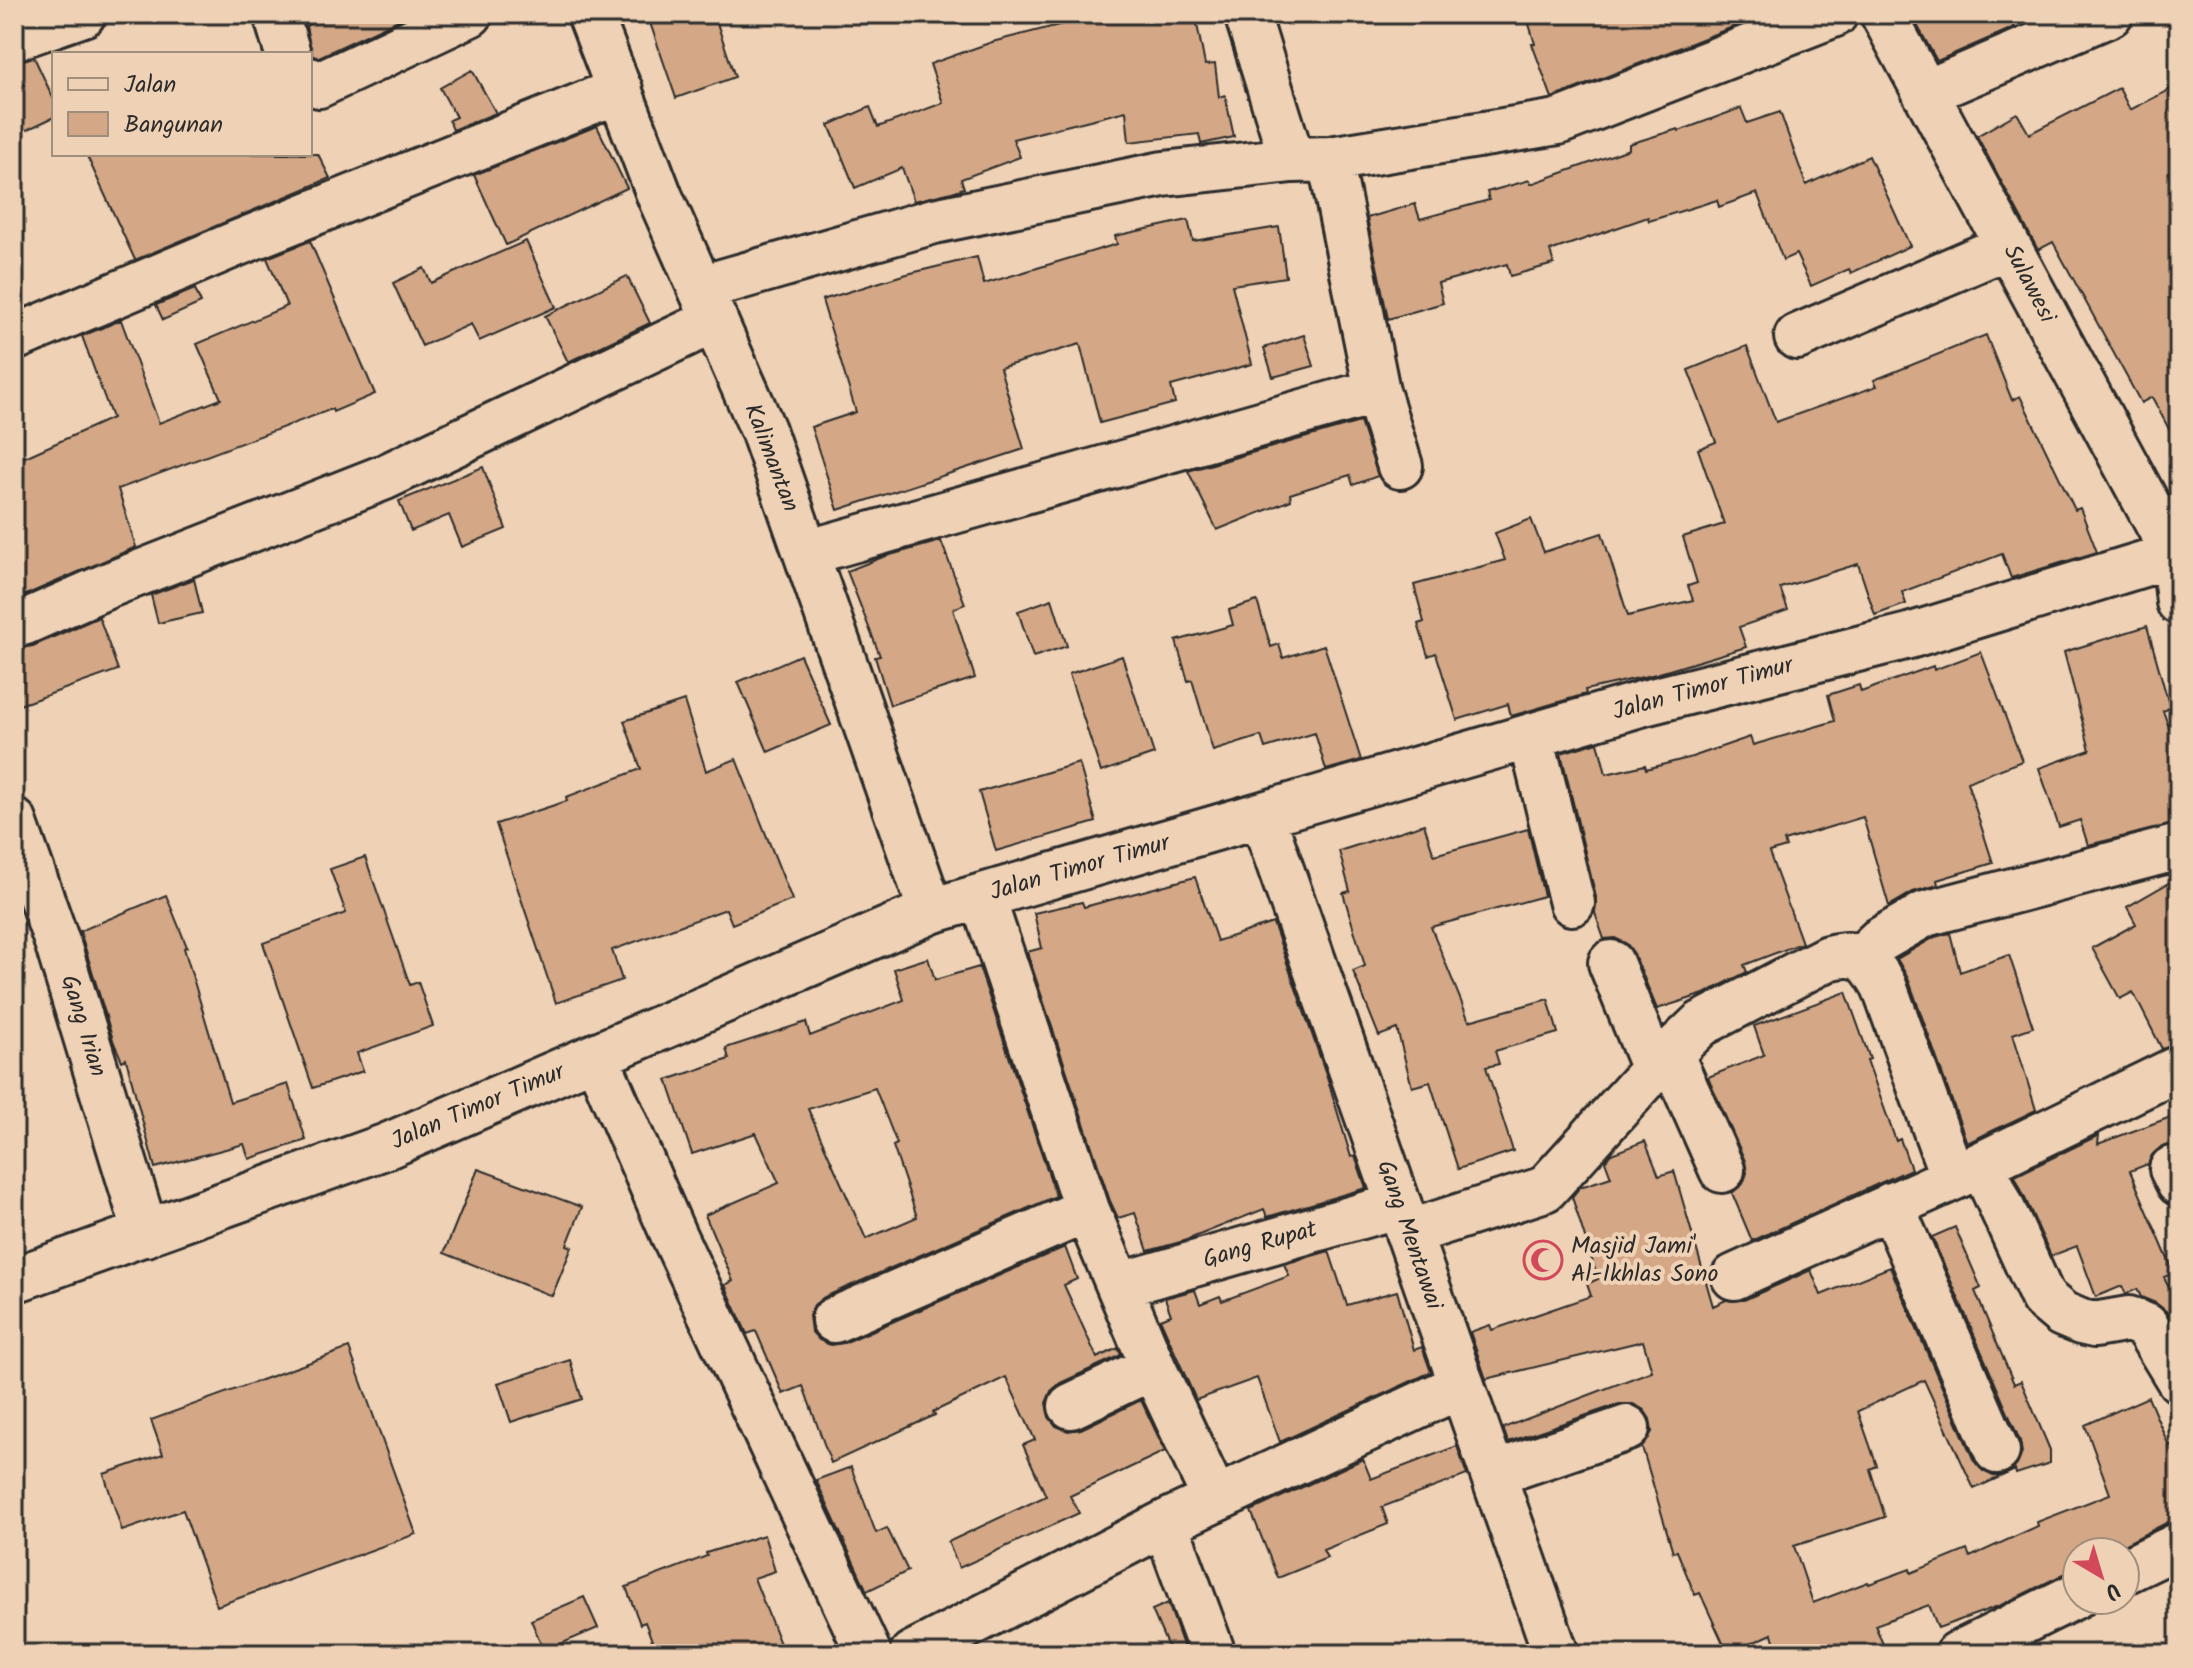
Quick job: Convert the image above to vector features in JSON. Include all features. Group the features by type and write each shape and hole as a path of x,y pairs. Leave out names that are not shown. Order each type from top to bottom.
{"street":[{"path":"14,38 83,14"},
{"path":"276,14 287,52"},
{"path":"312,81 319,85 470,14"},
{"name":"Kalimantan","path":"590,14 660,197 763,430 931,911"},
{"path":"1247,14 1311,159 1400,466"},
{"path":"23,623 109,585 385,477 708,304 934,221 1163,174 1311,159 1558,122 1835,14"},
{"name":"Sulawesi","path":"1883,14 2176,553"},
{"path":"1925,93 2105,15"},
{"path":"14,338 238,243 620,90"},
{"path":"1797,337 2008,246"},
{"path":"806,553 1377,391"},
{"path":"2176,553 2179,602"},
{"name":"Jalan Timor Timur","path":"14,1280 387,1146 931,911 1644,703 1909,636 2176,553"},
{"path":"1531,736 1572,903"},
{"name":"Gang Mentawai","path":"1262,815 1556,1654"},
{"name":"Gang Irian","path":"14,821 58,945 146,1234"},
{"path":"2179,847 1925,914 1880,940 1862,957 1873,967 1884,986 1967,1171 2043,1298 2062,1314 2081,1322 2094,1325 2129,1319 2146,1326 2179,1380"},
{"path":"982,896 1087,1210 1153,1367 1215,1499"},
{"name":"Gang Rupat","path":"1121,1285 1545,1189 1662,1061 1701,1024 1828,958 1847,953 1862,957"},
{"path":"1611,963 1722,1170"},
{"path":"596,1056 673,1234 869,1654"},
{"path":"1734,1277 1967,1171 2179,1068"},
{"path":"1891,1205 1997,1451"},
{"path":"834,1320 1087,1210"},
{"path":"1071,1406 1153,1367"},
{"path":"912,1654 1165,1523 1462,1385"},
{"path":"1493,1474 1627,1428"},
{"path":"1165,1523 1213,1654"},
{"path":"2141,1563 2179,1545"},
{"path":"1982,1649 2061,1604"}],"building":[{"path":"328,14 411,14 319,57 312,56 306,26"},
{"path":"647,14 714,14 735,77 676,98"},
{"path":"1138,14 1195,14 1205,65 1215,64 1219,97 1225,95 1234,137 1201,144 1199,134 1129,142 1126,111 1013,139 1020,157 961,179 964,188 952,192 914,201 902,168 855,188 829,125 870,107 878,127 943,103 930,64 992,42 1098,15 1100,22"},
{"path":"1526,14 1731,14 1735,26 1552,98 1532,44 1535,44"},
{"path":"1911,14 2008,14 2015,27 1937,61"},
{"path":"34,57 52,96 52,118 14,136 14,62"},
{"path":"472,70 496,113 453,130 449,120 456,117 440,88"},
{"path":"2179,85 2179,448 2152,397 2141,403 2053,242 2038,250 1977,136 2017,113 2029,134 2119,88 2130,110"},
{"path":"1741,108 1747,123 1780,112 1806,185 1869,156 1910,246 1851,273 1849,269 1811,286 1796,254 1783,260 1757,193 1719,207 1717,200 1649,221 1648,217 1550,251 1554,264 1510,276 1507,264 1438,283 1443,303 1388,319 1367,218 1415,204 1420,219 1489,200 1487,192 1530,180 1531,184 1629,149 1629,144 1679,131"},
{"path":"597,126 627,188 506,245 474,175"},
{"path":"318,154 330,178 135,260 87,156"},
{"path":"1188,220 1193,241 1279,227 1286,277 1232,285 1252,364 1171,386 1175,403 1100,423 1080,344 1000,368 1024,449 838,510 811,427 856,412 822,300 903,275 977,257 984,284 1117,244 1115,236"},
{"path":"310,241 375,394 118,489 136,547 14,600 14,462 112,418 82,336 121,320 159,423 221,399 197,344 287,306 267,258"},
{"path":"526,241 556,307 479,341 471,324 422,346 393,283 424,268 431,283"},
{"path":"627,276 650,323 568,362 545,316"},
{"path":"195,289 201,303 163,320 156,305"},
{"path":"1304,335 1314,366 1273,377 1264,348"},
{"path":"1986,335 2012,400 2020,396 2075,510 2080,508 2097,552 2011,578 2002,554 1902,592 1906,604 1875,615 1858,564 1780,588 1788,610 1739,627 1746,647 1656,674 1585,690 1586,694 1511,716 1508,704 1457,720 1436,653 1428,656 1418,624 1424,622 1414,585 1505,560 1495,533 1531,519 1544,552 1602,533 1628,616 1693,600 1688,586 1697,583 1683,537 1724,524 1698,449 1716,442 1688,370 1747,346 1776,422 1877,386 1874,380"},
{"path":"1360,422 1378,476 1353,485 1350,475 1290,494 1291,500 1217,530 1188,471"},
{"path":"483,467 506,529 462,547 449,515 411,531 399,501"},
{"path":"941,541 965,604 953,609 975,678 890,705 875,657 880,656 847,571"},
{"path":"194,579 202,613 158,623 151,595"},
{"path":"1052,599 1067,646 1033,657 1018,611"},
{"path":"1257,601 1271,647 1279,644 1283,658 1324,645 1361,760 1326,770 1315,733 1265,748 1261,736 1213,751 1192,680 1188,681 1176,641 1233,625 1229,610"},
{"path":"99,617 118,670 14,707 14,646 33,646"},
{"path":"2147,626 2170,708 2163,711 2179,754 2179,823 2088,845 2080,820 2059,827 2039,768 2090,750 2064,652"},
{"path":"1981,652 2022,761 1967,782 1993,863 1937,880 1938,885 1913,892 1889,906 1863,817 1784,841 1786,847 1769,852 1802,943 1744,965 1747,972 1704,994 1657,1009 1627,944 1615,938 1604,939 1595,913 1596,897 1561,753 1598,742 1606,774 1645,765 1646,769 1750,737 1753,745 1835,721 1828,695 1859,685 1861,692"},
{"path":"800,655 831,725 768,752 738,682"},
{"path":"1122,656 1154,754 1101,772 1069,674"},
{"path":"684,701 706,771 736,759 792,900 732,924 726,909 612,950 622,980 556,1003 496,824 567,801 566,797 641,769 624,721"},
{"path":"1079,763 1096,822 996,851 979,792"},
{"path":"1424,824 1434,855 1528,829 1544,896 1431,927 1469,1021 1548,999 1558,1033 1495,1051 1499,1064 1486,1067 1513,1151 1458,1169 1430,1082 1412,1087 1397,1029 1379,1036 1353,971 1365,966 1343,893 1350,891 1339,851"},
{"path":"365,857 410,985 418,982 433,1026 357,1053 363,1071 313,1088 263,943 346,913 330,869"},
{"path":"1195,877 1217,941 1273,923 1327,1077 1351,1157 1355,1156 1366,1188 1267,1217 1264,1209 1184,1241 1148,1251 1135,1213 1118,1218 1110,1201 1027,952 1042,948 1034,913 1082,902 1084,907"},
{"path":"2179,877 2179,1043 2162,1049 2133,992 2120,999 2092,948 2136,924 2127,907"},
{"path":"166,895 187,947 184,948 230,1102 288,1084 306,1140 249,1159 244,1144 155,1168 126,1059 122,1061 114,1043 80,931"},
{"path":"1950,933 1960,972 2009,955 2033,1027 2013,1034 2036,1110 1967,1143 1908,978 1897,959 1935,937"},
{"path":"928,958 935,980 979,967 1056,1196 824,1297 814,1305 809,1316 811,1331 819,1340 830,1345 844,1343 1065,1247 1077,1279 1064,1285 1097,1358 1118,1348 1121,1355 1060,1383 1051,1391 1046,1403 1049,1417 1056,1426 1068,1431 1081,1429 1141,1400 1165,1451 1070,1496 1079,1513 959,1568 948,1542 1046,1496 1023,1445 1035,1440 1006,1377 933,1412 935,1415 831,1463 803,1386 783,1394 756,1331 747,1334 725,1285 733,1281 705,1215 779,1183 756,1133 692,1154 667,1080 729,1059 726,1048 806,1022 810,1036 904,1000 894,969","holes":["875,1088 897,1144 893,1146 917,1217 866,1239 808,1109"]},
{"path":"1846,992 1896,1141 1900,1139 1911,1169 1752,1241 1732,1193 1743,1184 1747,1173 1745,1161 1708,1077 1764,1055 1754,1026"},
{"path":"2179,1114 2179,1146 2162,1146 2148,1164 2130,1171 2174,1273 2164,1277 2179,1306 2179,1332 2167,1312 2141,1297 2137,1289 2126,1294 2122,1286 2096,1297 2077,1246 2051,1256 2015,1176 2099,1135 2098,1144"},
{"path":"1645,1141 1659,1176 1674,1171 1713,1306 1726,1300 1744,1300 1811,1270 1821,1295 1890,1267 1974,1461 1993,1476 2006,1474 2017,1465 2022,1453 2020,1441 1932,1237 1955,1227 1981,1288 1975,1291 2014,1384 2021,1381 2050,1450 2050,1463 2016,1474 2015,1470 1974,1489 1924,1380 1858,1411 1877,1466 1870,1469 1885,1517 1794,1546 1813,1603 1910,1569 1911,1573 1967,1550 1970,1557 2038,1526 2037,1522 2110,1494 2085,1425 2148,1397 2169,1446 2179,1442 2179,1520 2168,1522 2141,1536 2061,1536 2061,1575 2001,1605 1938,1628 1929,1605 1875,1625 1887,1654 1778,1654 1772,1634 1728,1654 1700,1593 1695,1595 1677,1551 1673,1552 1642,1447 1652,1432 1650,1419 1644,1410 1633,1404 1619,1404 1508,1442 1503,1428 1652,1371 1643,1341 1486,1379 1470,1332 1490,1325 1492,1330 1591,1296 1587,1284 1598,1279 1572,1197 1580,1187 1611,1177 1605,1161 1611,1154"},
{"path":"478,1169 582,1207 567,1245 572,1247 552,1296 444,1253"},
{"path":"1329,1251 1347,1305 1397,1291 1414,1350 1422,1347 1431,1372 1280,1442 1257,1378 1196,1400 1160,1319 1171,1315 1165,1298 1195,1290 1200,1304 1220,1296 1222,1301 1289,1276 1284,1264"},
{"path":"349,1348 416,1534 217,1606 183,1510 122,1531 104,1474 163,1454 151,1420"},
{"path":"570,1360 582,1399 511,1422 498,1383"},
{"path":"1457,1446 1467,1475 1382,1507 1388,1524 1323,1550 1327,1558 1278,1578 1251,1511 1363,1459 1371,1479"},
{"path":"851,1467 876,1533 887,1528 908,1571 867,1591 816,1480"},
{"path":"764,1535 775,1571 754,1578 784,1654 657,1654 645,1622 640,1624 626,1587 707,1556 706,1553"},
{"path":"584,1597 598,1628 544,1651 531,1620"},
{"path":"1168,1603 1186,1654 1171,1654 1152,1610"}],"place":[{"name":"Masjid Jami' Al-Ikhlas Sono","path":"1543,1260"}]}
